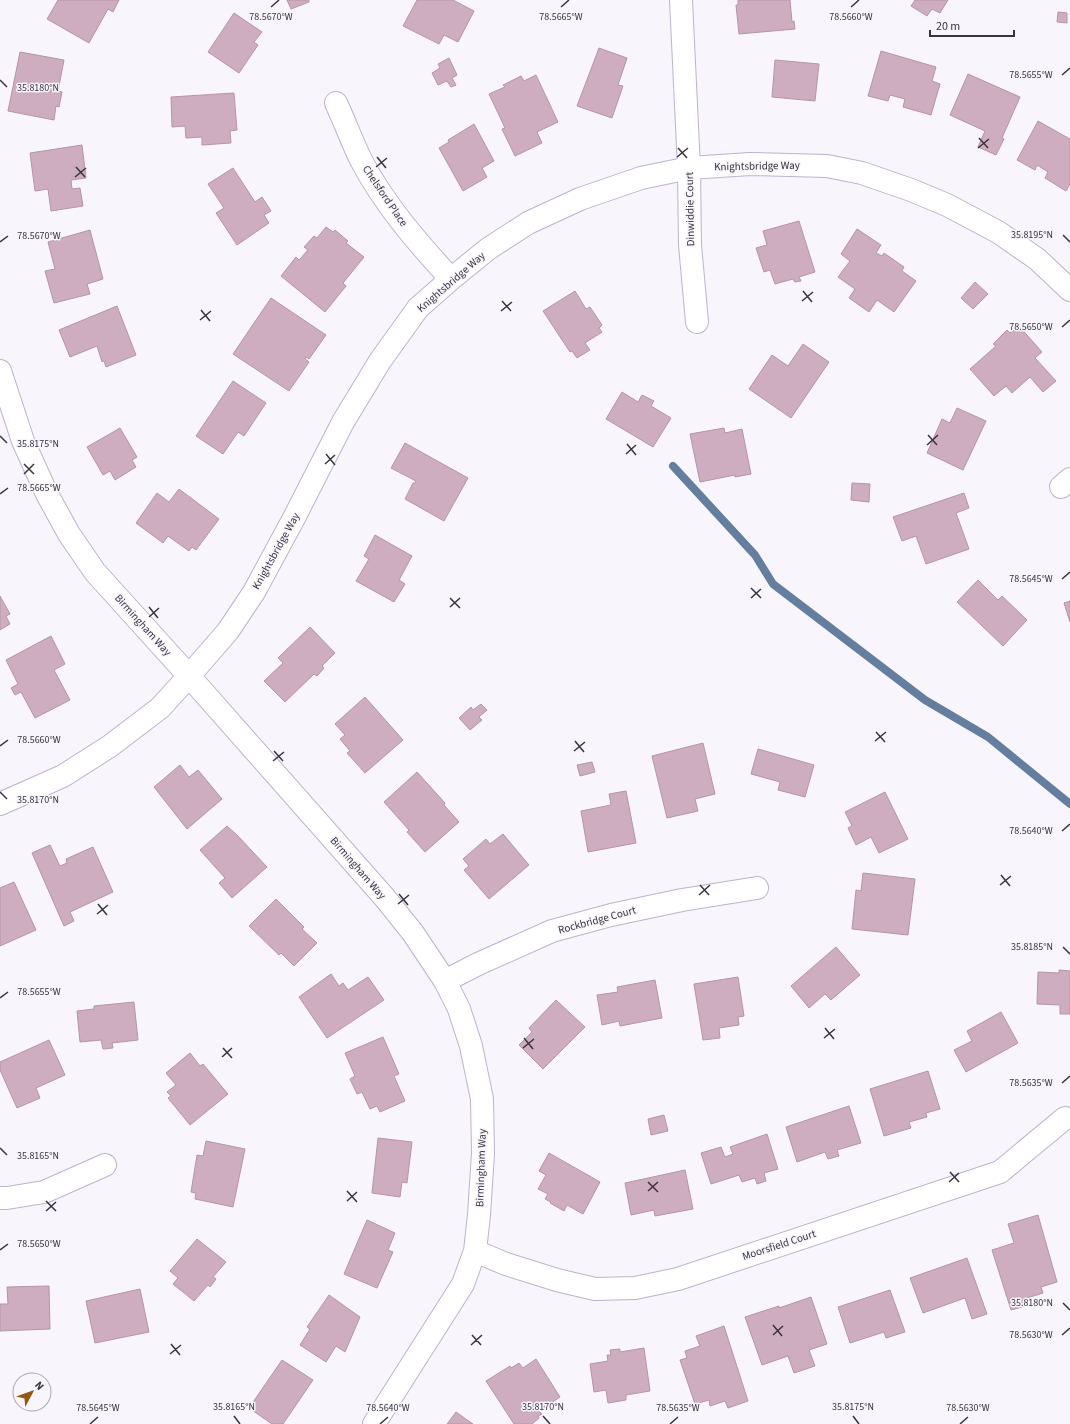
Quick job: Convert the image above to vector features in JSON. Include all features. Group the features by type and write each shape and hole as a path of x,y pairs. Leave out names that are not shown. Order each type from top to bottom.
{"street":[{"name":"Dinwiddie Court","path":"681,0 689,168 690,245 697,322"},
{"name":"Chelsford Place","path":"336,104 361,159 390,207 419,244 451,279"},
{"name":"Knightsbridge Way","path":"0,804 63,776 110,746 160,708 228,630 254,592 343,422 380,361 418,308 488,249 528,223 580,199 641,178 689,168 750,164 827,166 862,173 911,190 947,205 998,232 1037,259 1070,290"},
{"name":"Birmingham Way","path":"0,371 23,441 47,494 69,534 95,572 385,898 413,933 445,981 459,1009 471,1046 482,1099 483,1153 475,1251 463,1284 374,1424"},
{"name":"Rockbridge Court","path":"445,981 478,964 552,932 611,915 682,900 757,888"},
{"name":"Moorsfield Court","path":"475,1251 506,1264 557,1280 595,1289 635,1288 678,1279 1000,1172 1065,1118"},
{"path":"0,1198 44,1192 105,1164"}],"building":[{"path":"58,0 119,0 113,12 108,9 89,43 47,19"},
{"path":"287,0 309,0 309,2 291,9"},
{"path":"417,0 453,0 474,11 458,42 444,35 439,44 403,26"},
{"path":"738,0 790,0 792,22 794,21 795,29 739,34 736,5 738,5"},
{"path":"915,0 948,0 940,13 932,9 927,16 911,6"},
{"path":"1058,12 1067,13 1067,23 1057,22"},
{"path":"234,13 262,32 254,42 258,45 239,73 208,52"},
{"path":"599,48 627,58 618,85 623,86 612,118 577,106"},
{"path":"881,51 936,67 932,81 940,84 931,115 903,107 905,99 890,95 888,101 868,96"},
{"path":"20,52 64,60 58,91 62,92 59,107 56,106 54,120 8,111"},
{"path":"449,58 457,75 452,78 456,85 451,87 447,81 438,85 432,73 440,68 438,64"},
{"path":"775,60 819,64 815,101 772,97"},
{"path":"968,74 1020,97 1002,138 1004,139 996,155 978,147 985,131 950,115"},
{"path":"536,75 558,122 537,132 542,143 515,156 502,129 505,128 489,94 505,87 503,85 521,76 524,81"},
{"path":"234,93 237,130 230,131 231,143 202,145 202,137 186,138 185,126 172,127 171,97"},
{"path":"1038,121 1070,139 1070,184 1066,191 1045,178 1048,172 1037,165 1035,170 1017,160"},
{"path":"474,124 494,161 482,168 487,177 463,191 439,148 449,142 448,140"},
{"path":"82,145 86,178 71,180 72,189 80,188 83,206 51,211 48,189 35,191 30,153"},
{"path":"233,168 255,202 262,197 271,211 264,215 269,223 237,245 216,213 224,208 208,184"},
{"path":"799,221 815,272 799,277 801,281 795,282 793,279 775,284 770,270 764,272 756,248 767,245 763,231"},
{"path":"326,227 333,232 335,230 348,241 346,243 364,257 343,283 346,286 325,312 281,276 296,257 299,260 308,250 304,247 314,236 317,238"},
{"path":"857,229 881,245 876,253 882,256 884,253 904,267 902,271 916,281 894,312 877,300 869,312 849,298 855,289 838,277 850,261 841,254"},
{"path":"90,230 103,279 87,284 90,294 54,303 45,271 55,269 48,242"},
{"path":"975,282 988,294 973,309 961,298"},
{"path":"575,291 586,309 590,307 602,325 599,328 602,332 585,343 590,350 577,358 572,351 570,352 543,311"},
{"path":"271,298 326,335 309,359 306,357 305,359 309,362 289,391 233,354"},
{"path":"117,306 136,355 106,367 104,361 102,362 97,346 70,357 59,330"},
{"path":"1019,326 1042,352 1035,358 1056,381 1043,392 1030,377 1012,393 1006,386 994,396 970,369 996,346 993,344 1007,330 1010,333"},
{"path":"803,344 829,362 791,418 749,389 772,355 788,366"},
{"path":"233,381 266,403 244,436 238,432 223,454 196,436"},
{"path":"622,392 638,402 642,395 654,401 651,406 671,418 653,447 606,419"},
{"path":"957,408 986,421 963,470 927,453 942,419 950,423"},
{"path":"120,428 137,457 132,460 136,467 115,480 110,471 103,475 87,447"},
{"path":"724,428 725,433 742,429 751,474 735,477 735,475 700,482 690,434"},
{"path":"405,443 468,478 444,521 405,499 413,483 416,481 391,468"},
{"path":"852,483 870,484 869,502 851,500"},
{"path":"179,489 219,519 196,550 192,547 189,551 168,536 163,543 136,523 157,493 169,502"},
{"path":"964,493 969,508 956,513 969,549 926,564 916,536 902,541 893,517"},
{"path":"375,535 412,556 399,580 405,584 394,602 356,581 369,559 364,556"},
{"path":"978,580 998,600 1002,596 1027,620 1003,646 957,602"},
{"path":"0,596 10,614 6,616 10,624 0,630"},
{"path":"1070,601 1070,622 1064,603"},
{"path":"310,627 335,653 322,666 324,668 317,676 314,674 285,702 264,681 283,663 278,658"},
{"path":"51,636 65,664 54,670 70,700 35,718 21,692 15,695 11,688 18,684 6,660"},
{"path":"365,697 403,740 365,773 347,753 350,751 340,739 345,735 335,724"},
{"path":"481,704 487,710 479,717 482,720 470,730 459,718 471,707 473,710"},
{"path":"703,743 715,794 695,799 698,811 667,818 652,756"},
{"path":"758,749 814,765 805,797 778,790 780,782 751,774"},
{"path":"592,762 595,772 580,776 577,765"},
{"path":"180,765 189,777 198,770 222,799 187,829 154,787"},
{"path":"417,772 445,803 444,805 459,822 425,852 407,832 409,830 384,802"},
{"path":"626,791 636,843 588,852 581,811 611,805 609,794"},
{"path":"885,792 908,839 879,853 871,837 856,845 848,828 852,826 845,812"},
{"path":"227,826 267,867 232,898 219,883 225,878 200,850"},
{"path":"503,834 529,865 489,899 464,870 469,866 463,859 486,839 490,844"},
{"path":"50,845 60,866 67,863 66,859 93,847 113,892 70,912 74,921 64,926 32,853"},
{"path":"863,873 915,879 908,935 852,929 856,890 861,891"},
{"path":"14,882 36,930 0,946 0,888"},
{"path":"276,899 304,927 302,929 317,943 294,966 281,953 279,955 249,926"},
{"path":"836,947 860,975 831,1000 825,994 809,1008 791,986"},
{"path":"1059,970 1070,971 1070,1014 1060,1014 1060,1005 1037,1004 1038,972 1059,973"},
{"path":"331,974 339,986 343,983 348,990 368,977 384,1000 327,1038 299,997"},
{"path":"738,977 744,1016 738,1017 739,1025 719,1028 720,1038 703,1040 694,984"},
{"path":"655,980 662,1018 620,1026 619,1021 602,1025 597,995 618,992 617,987"},
{"path":"556,1000 585,1027 543,1069 519,1045 532,1032 529,1028"},
{"path":"134,1002 138,1040 112,1043 113,1048 103,1049 101,1040 80,1042 77,1011 94,1009 94,1006"},
{"path":"1001,1012 1018,1043 966,1072 954,1050 972,1041 967,1031"},
{"path":"383,1037 399,1074 394,1076 405,1101 380,1112 377,1106 370,1109 362,1092 357,1094 350,1079 355,1076 345,1053"},
{"path":"49,1040 65,1075 36,1088 40,1098 17,1108 0,1070 0,1062"},
{"path":"190,1053 200,1066 203,1064 228,1094 190,1125 168,1098 171,1096 167,1092 176,1085 166,1073"},
{"path":"928,1071 940,1109 926,1113 927,1117 909,1122 911,1128 884,1136 870,1089"},
{"path":"849,1106 861,1143 837,1150 839,1156 828,1159 825,1152 797,1162 786,1127"},
{"path":"664,1115 668,1131 651,1135 648,1119"},
{"path":"767,1134 778,1169 764,1173 766,1181 757,1184 755,1178 742,1182 739,1175 711,1184 701,1153 721,1147 725,1157 733,1154 730,1147"},
{"path":"378,1138 412,1142 407,1183 402,1182 400,1197 372,1193"},
{"path":"206,1141 245,1149 233,1207 195,1199 196,1193 191,1192 197,1155 203,1156"},
{"path":"549,1153 600,1182 583,1214 567,1205 564,1211 545,1199 548,1194 538,1189 546,1175 539,1171"},
{"path":"685,1170 693,1209 655,1216 654,1210 631,1215 625,1183"},
{"path":"1038,1215 1057,1282 1041,1287 1043,1293 1024,1299 1026,1306 1011,1310 992,1250 1014,1243 1008,1224"},
{"path":"367,1220 395,1233 388,1250 393,1252 377,1288 344,1274"},
{"path":"197,1239 226,1262 213,1277 216,1279 210,1287 208,1285 194,1301 173,1284 178,1278 170,1271"},
{"path":"967,1258 987,1314 972,1319 965,1298 923,1313 910,1278"},
{"path":"49,1286 50,1329 0,1331 0,1304 8,1304 7,1287"},
{"path":"140,1289 149,1332 95,1343 86,1301"},
{"path":"890,1290 905,1332 886,1338 884,1332 850,1343 838,1307"},
{"path":"329,1295 360,1317 345,1352 336,1346 326,1362 300,1345 310,1329 307,1327"},
{"path":"811,1297 827,1344 809,1350 815,1366 794,1373 788,1356 762,1365 745,1317 779,1306 779,1308"},
{"path":"724,1326 748,1401 728,1408 725,1401 710,1406 709,1400 695,1404 680,1360 687,1358 685,1351 700,1346 696,1336"},
{"path":"644,1348 650,1391 626,1395 626,1400 608,1403 606,1390 594,1392 590,1364 608,1361 607,1355 611,1355 610,1350 620,1349 620,1352"},
{"path":"536,1359 560,1397 539,1411 542,1414 538,1416 539,1418 532,1424 514,1424 486,1381 510,1366 511,1368 519,1363 523,1368"},
{"path":"282,1360 313,1380 283,1424 272,1424 249,1408"},
{"path":"456,1412 473,1424 447,1424"}],"waterway":[{"path":"673,466 755,555 773,584 925,700 988,737 1070,804"}]}
